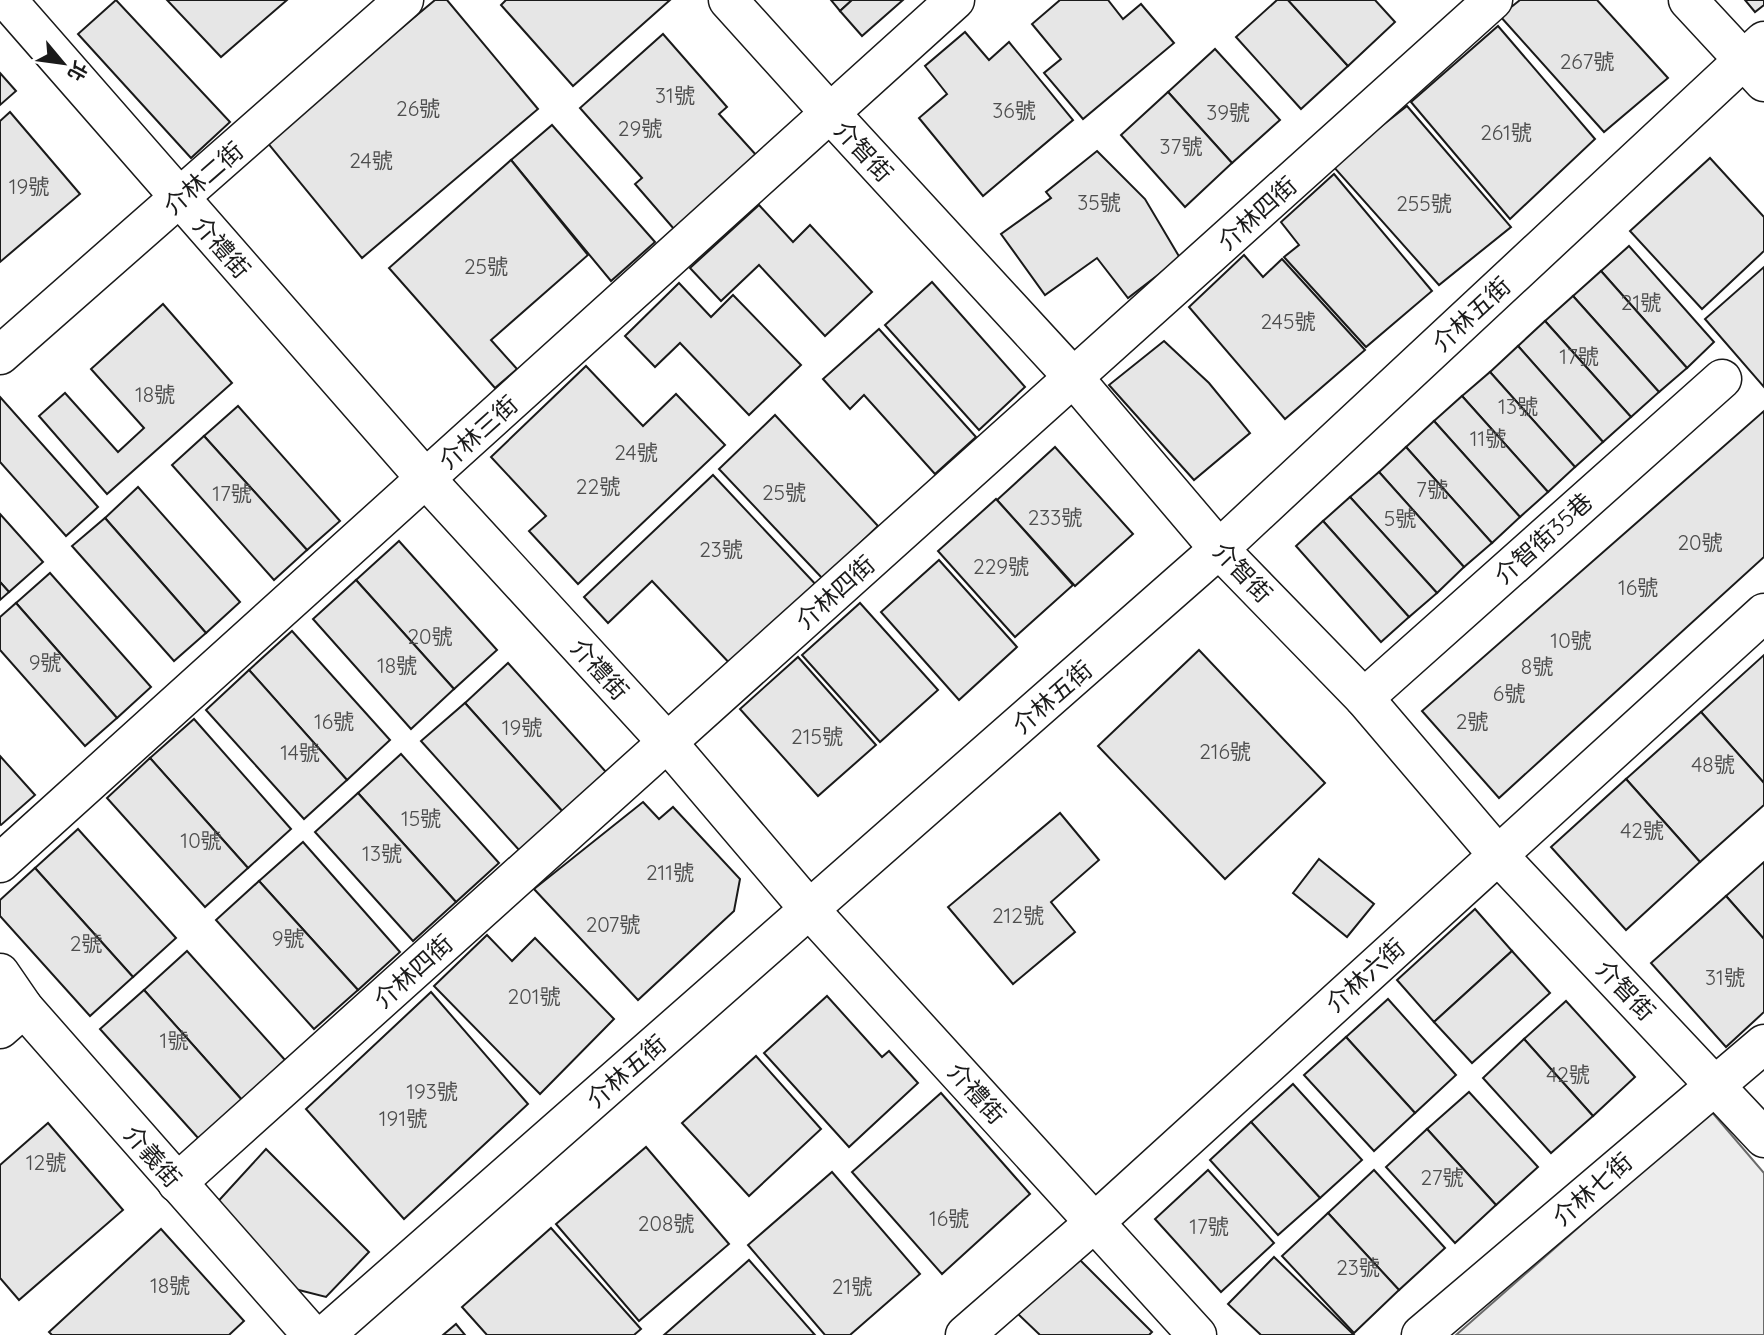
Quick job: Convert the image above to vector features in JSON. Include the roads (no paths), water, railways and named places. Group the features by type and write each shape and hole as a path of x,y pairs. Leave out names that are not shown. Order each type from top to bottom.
{"street":[{"name":"介禮街","path":"7,0 426,479 667,742 810,910 1197,1335"},
{"name":"介林二街","path":"0,355 404,0"},
{"name":"介智街","path":"728,0 1073,377 1219,549 1364,698 1497,854 1764,1138"},
{"name":"介林三街","path":"0,863 955,0"},
{"name":"介林四街","path":"177,1183 1493,0"},
{"path":"1688,0 1757,61"},
{"name":"介林五街","path":"325,1335 1219,549 1757,61"},
{"name":"介智街35巷","path":"1364,698 1722,379"},
{"name":"介林六街","path":"965,1335 1095,1222 1764,614"},
{"name":"介義街","path":"0,973 12,1018 177,1183 312,1335"},
{"name":"介林七街","path":"1421,1335 1764,1044"}]}
